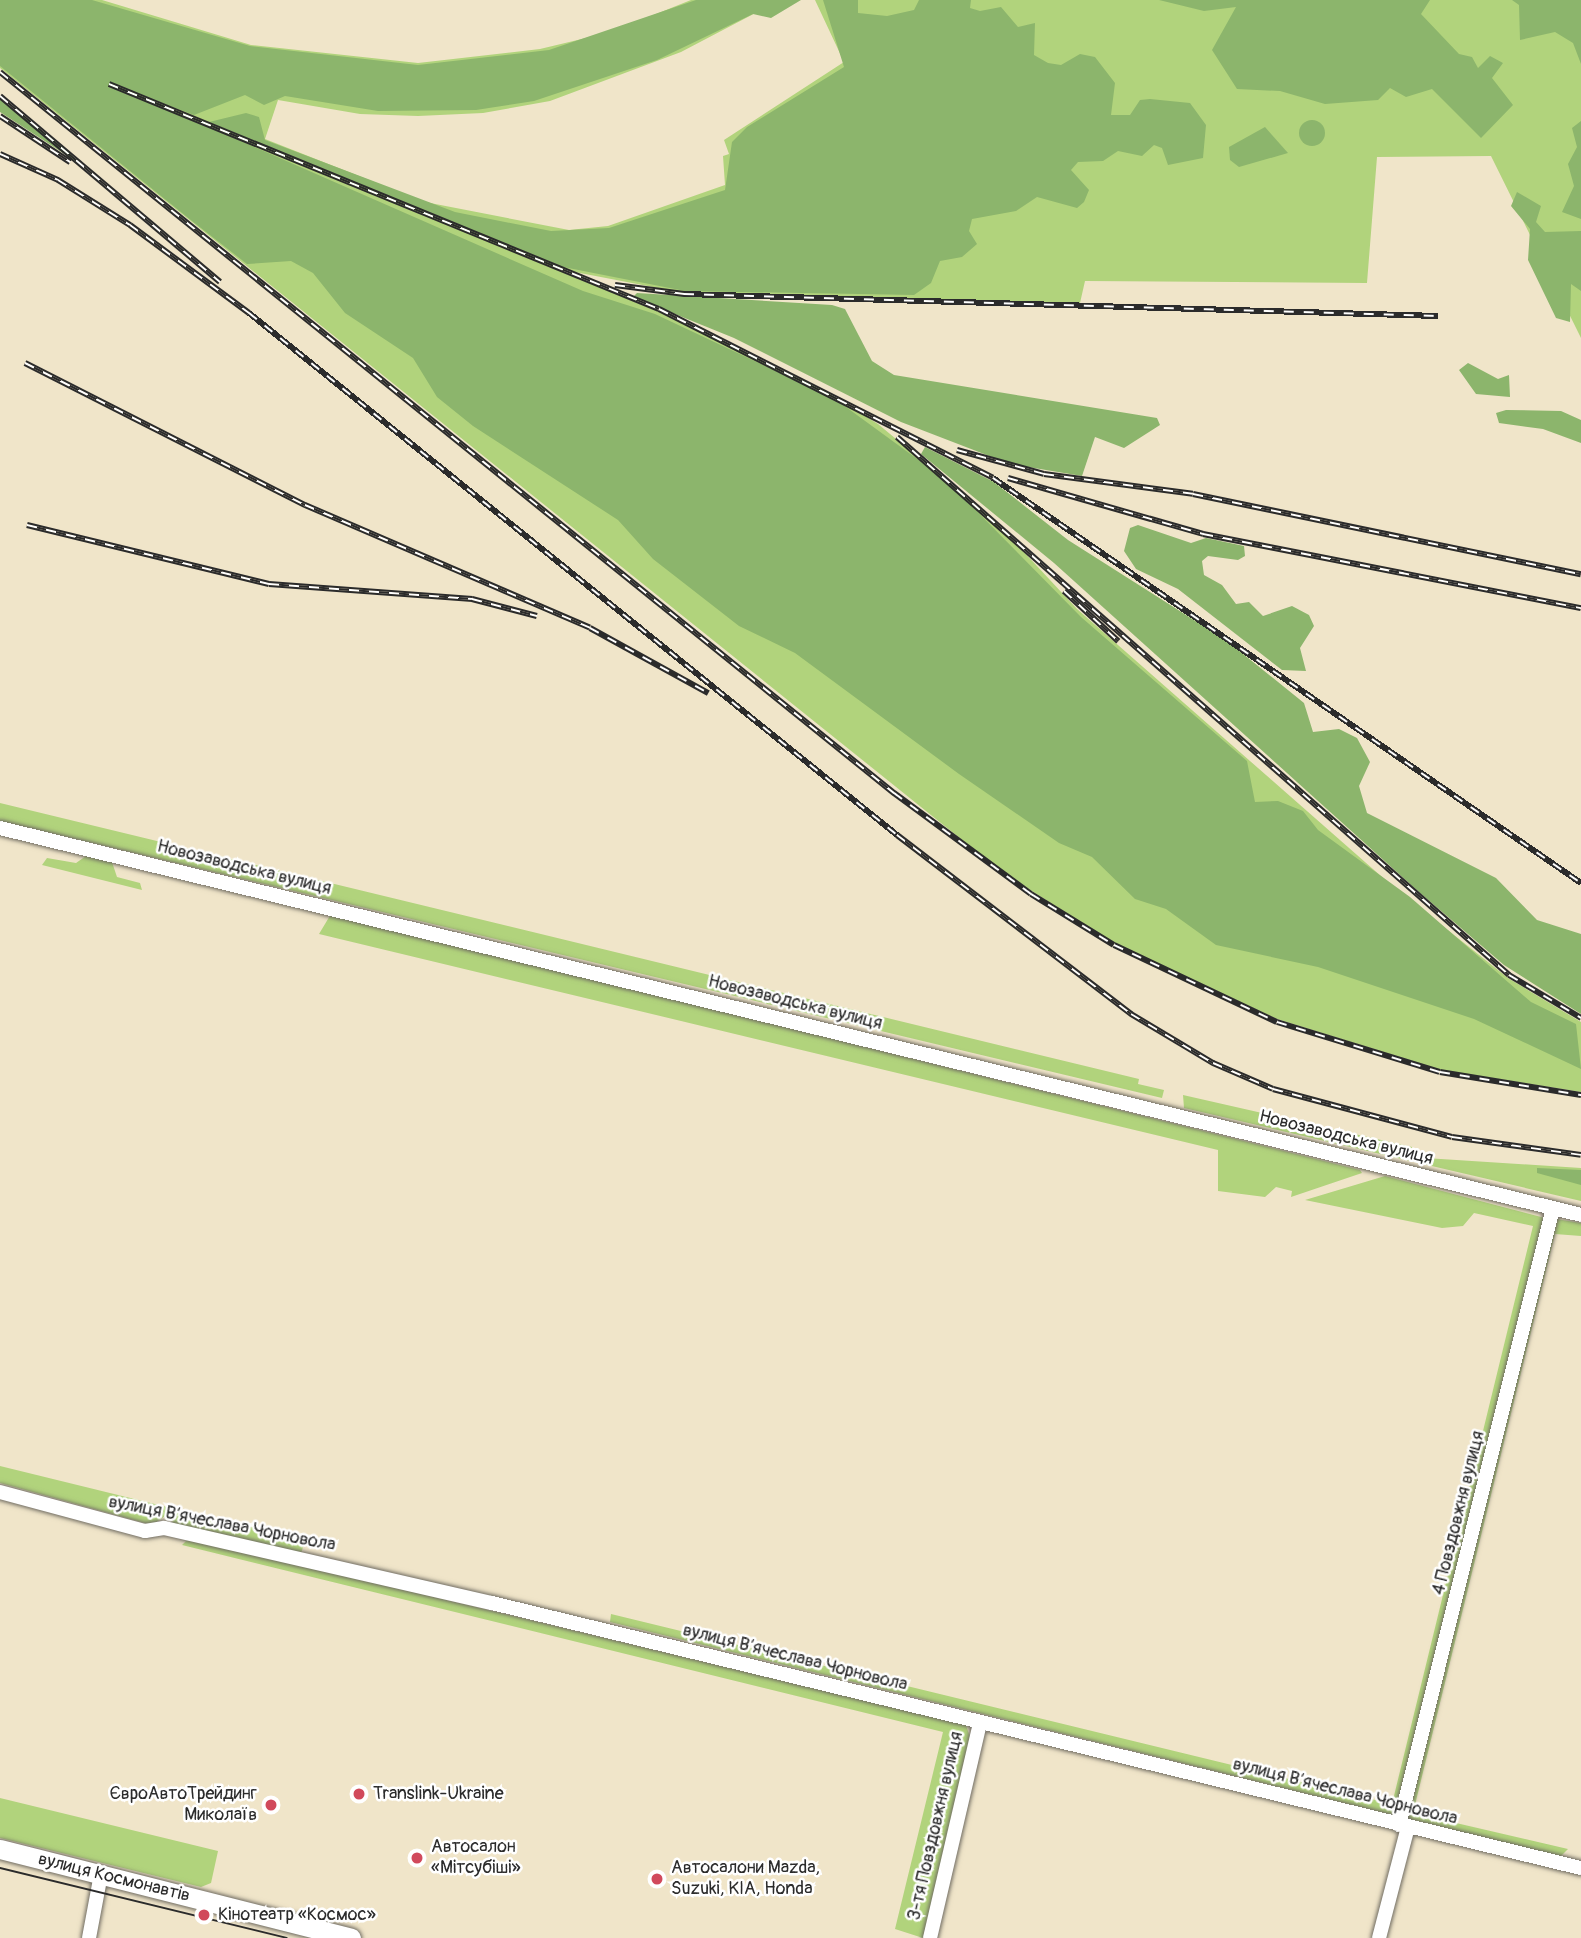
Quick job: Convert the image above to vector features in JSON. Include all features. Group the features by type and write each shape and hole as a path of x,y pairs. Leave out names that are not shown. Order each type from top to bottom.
{"main road":[{"name":"вулиця Космонавтів","path":"0,1849 351,1938"}],"street":[{"name":"Новозаводська вулиця","path":"0,828 1581,1215"},
{"name":"4 Повздовжня вулиця","path":"1380,1938 1404,1826 1553,1208"},
{"name":"вулиця Вʼячеслава Чорновола","path":"0,1492 145,1531 164,1528 335,1565 1581,1868"},
{"name":"3-тя Повздовжня вулиця","path":"930,1938 980,1723"},
{"path":"89,1938 102,1874"}],"green space":[{"path":"0,0 102,0 251,45 418,63 540,49 611,32 691,0 780,0 681,52 550,101 483,113 418,116 360,114 278,100 265,139 425,202 569,230 608,226 725,185 723,156 729,154 724,140 844,62 815,0 1581,0 1581,338 1491,156 1377,157 1367,283 1085,281 1080,303 684,293 554,268 108,85 657,311 824,390 878,424 996,522 1077,609 1390,884 1508,978 1581,1022 1581,1092 1441,1070 1277,1019 1114,943 1002,872 0,68"},
{"path":"0,0 92,0 250,46 418,65 549,50 696,0 801,0 771,18 753,14 657,60 534,101 476,110 378,111 285,96 264,105 245,95 194,115 106,82 583,291 655,314 835,399 946,480 1081,617 1247,761 1255,802 1278,801 1303,811 1318,830 1410,897 1531,1002 1576,1024 1581,1069 1474,1019 1318,967 1216,945 1166,909 1135,899 1092,857 1059,843 959,774 795,653 739,626 653,559 618,520 473,426 437,397 413,358 345,313 313,273 291,261 247,264 192,221 0,66"},
{"path":"823,0 858,0 858,13 887,16 914,10 919,0 971,0 970,8 980,11 1001,7 1018,27 1035,23 1034,55 1048,63 1061,65 1080,54 1095,57 1115,83 1111,115 1130,115 1140,100 1190,103 1206,125 1203,158 1168,165 1162,148 1154,145 1142,156 1118,151 1103,161 1078,162 1071,170 1089,190 1084,202 1077,208 1037,197 1016,211 972,219 969,231 977,244 962,257 940,261 931,283 914,295 685,291 553,265 209,122 246,113 259,117 265,140 455,212 551,231 609,228 725,190 732,142 747,127 844,67"},
{"path":"1159,0 1430,0 1421,14 1459,54 1472,57 1478,68 1490,56 1503,63 1492,78 1513,105 1481,138 1432,89 1406,97 1390,88 1378,100 1325,104 1280,91 1237,89 1212,50 1236,7 1204,11"},
{"path":"1512,0 1581,0 1581,64 1573,43 1555,32 1520,40 1519,5"},
{"path":"0,99 62,146 83,166 0,112"},
{"path":"1312,120 1321,124 1325,133 1321,142 1312,146 1303,142 1299,133 1303,124"},
{"path":"1581,121 1581,219 1562,212 1574,186 1568,164 1577,147 1572,128"},
{"path":"1265,127 1288,153 1239,167 1230,160 1229,147"},
{"path":"1517,192 1541,206 1536,222 1545,232 1581,231 1581,291 1571,284 1570,322 1556,318 1528,260 1530,229 1511,206"},
{"path":"637,293 832,305 845,309 872,361 894,375 1157,418 1160,425 1124,448 1095,437 1082,476 1010,464 901,422 734,338 633,297"},
{"path":"1468,363 1498,379 1509,375 1510,397 1476,394 1459,370"},
{"path":"1506,410 1561,411 1581,420 1581,443 1543,429 1499,423 1496,413"},
{"path":"925,447 994,482 1068,540 1227,641 1304,703 1313,732 1339,729 1357,738 1370,762 1359,786 1367,813 1496,878 1537,920 1581,934 1581,1014 1504,965 1419,892 1054,563 921,454"},
{"path":"1138,525 1191,543 1206,538 1244,546 1245,556 1238,560 1208,556 1202,561 1204,575 1222,585 1236,604 1249,602 1263,616 1292,606 1309,615 1314,626 1300,648 1306,671 1282,670 1178,589 1136,569 1124,551 1130,528"},
{"path":"0,803 1139,1079 1138,1084 1164,1090 1162,1098 0,821"},
{"path":"86,856 112,862 117,877 140,883 142,890 42,865 47,858 76,863"},
{"path":"331,914 1360,1170 1362,1173 1291,1197 1292,1191 1276,1187 1265,1197 1218,1191 1218,1150 319,934"},
{"path":"1183,1095 1412,1147 1410,1157 1581,1168 1581,1201 1184,1108"},
{"path":"1537,1168 1581,1170 1581,1185 1537,1173"},
{"path":"1385,1176 1545,1218 1397,1816 610,1622 611,1614 1392,1804 1533,1226 1474,1213 1463,1226 1442,1228 1305,1200"},
{"path":"1556,1219 1581,1223 1581,1236 1555,1234 1413,1813 1568,1849 1560,1857 1406,1818"},
{"path":"0,1466 167,1507 165,1516 152,1525 0,1483"},
{"path":"173,1508 305,1540 301,1554 172,1525"},
{"path":"189,1538 966,1725 971,1740 923,1938 895,1929 943,1732 182,1545"},
{"path":"0,1798 218,1851 211,1883 201,1887 0,1838"}],"tram line":[{"path":"0,1868 287,1938"}],"railway":[{"path":"0,72 894,793 1031,894 1114,945 1277,1022 1440,1072 1581,1095"},
{"path":"109,84 659,309 993,478 1581,883"},
{"path":"0,96 220,282"},
{"path":"0,116 70,162"},
{"path":"0,154 58,180 130,225 249,313 897,835 1131,1014 1213,1063 1273,1089 1452,1137 1581,1155"},
{"path":"615,285 684,294 1438,316"},
{"path":"25,363 305,505 590,628 708,693"},
{"path":"897,437 1509,975 1581,1018"},
{"path":"957,450 1044,474 1193,494 1581,574"},
{"path":"1008,478 1203,534 1581,608"},
{"path":"27,525 269,584 472,599 537,616"},
{"path":"1064,591 1118,641"}],"place":[{"name":"Translink-Ukraine","path":"359,1794"},
{"name":"ЄвроАвтоТрейдинг Миколаїв","path":"271,1805"},
{"name":"Автосалон «Мітсубіші»","path":"417,1858"},
{"name":"Автосалони Mazda, Suzuki, KIA, Honda","path":"657,1879"},
{"name":"Кінотеатр «Космос»","path":"204,1915"}]}
